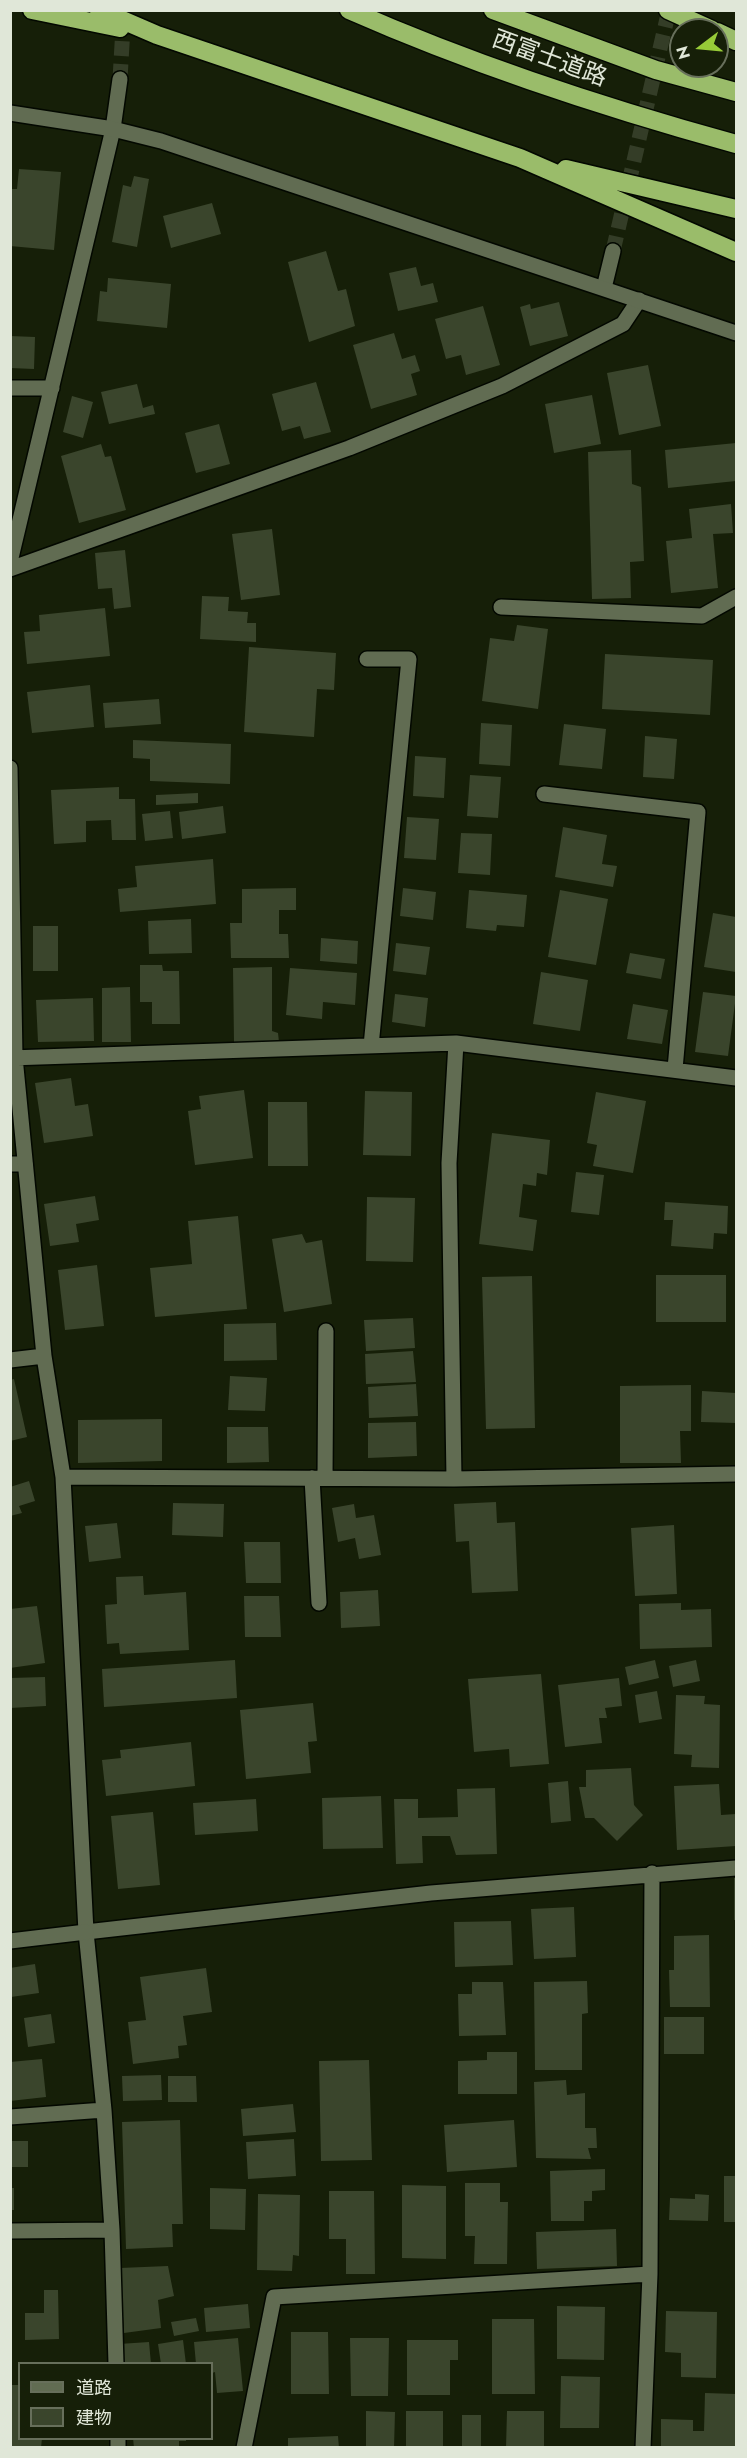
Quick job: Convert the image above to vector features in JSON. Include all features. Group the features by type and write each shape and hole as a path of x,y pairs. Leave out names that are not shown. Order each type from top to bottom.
{"highway":[{"path":"32,10 157,35"},
{"path":"99,10 157,35 520,158 736,252"},
{"name":"西富士道路","path":"350,10 402,34 631,115 736,144"},
{"name":"西富士道路","path":"493,10 656,70 736,92"},
{"path":"668,10 686,18"},
{"path":"520,158 736,209"}],"street":[{"path":"10,562 113,129 120,79"},
{"path":"10,113 113,129 161,141 736,333"},
{"path":"604,288 613,251"},
{"path":"10,569 349,448 502,386 623,324 639,300"},
{"path":"10,388 52,388"},
{"path":"501,607 702,616 736,597"},
{"path":"367,659 409,659 371,1046"},
{"path":"10,768 13,1058 18,1164 63,1477 86,1932 104,2110 112,2230 116,2362"},
{"path":"544,794 698,812 675,1070"},
{"path":"454,1479 449,1163 456,1043"},
{"path":"13,1058 456,1043 736,1078"},
{"path":"319,1603 318,1478 327,1331"},
{"path":"10,1360 44,1356"},
{"path":"63,1477 454,1479 736,1474"},
{"path":"10,1941 430,1893 652,1873 736,1868"},
{"path":"643,2448 650,2274 652,1873"},
{"path":"10,2117 104,2110"},
{"path":"10,2231 112,2230"},
{"path":"244,2448 274,2297 650,2274"}],"building":[{"path":"19,169 61,172 54,250 10,246 10,189 17,189"},
{"path":"134,176 149,179 137,247 112,242 123,185 131,187"},
{"path":"212,203 221,234 171,248 163,216"},
{"path":"326,251 338,291 346,289 355,326 309,342 288,262"},
{"path":"416,267 421,286 433,283 438,302 398,311 389,273"},
{"path":"108,278 171,284 167,328 97,321 100,291 107,292"},
{"path":"559,302 568,336 530,346 520,307 530,304 531,309"},
{"path":"483,306 500,365 466,375 461,355 446,359 435,319"},
{"path":"394,333 402,359 415,355 420,371 411,374 417,395 371,409 353,345"},
{"path":"10,336 35,337 34,369 10,368"},
{"path":"648,365 661,426 619,435 607,373"},
{"path":"316,382 331,432 304,439 300,426 282,431 272,394"},
{"path":"137,384 143,408 153,405 155,414 109,424 101,392"},
{"path":"592,395 601,444 554,453 545,404"},
{"path":"72,396 93,402 83,438 63,432"},
{"path":"219,424 230,464 196,473 185,433"},
{"path":"736,443 736,481 668,488 665,450"},
{"path":"101,444 105,457 111,456 126,510 79,523 61,456"},
{"path":"631,450 632,484 641,487 644,561 630,562 631,598 592,599 588,452"},
{"path":"731,504 733,533 713,534 718,588 671,593 666,541 692,538 689,509"},
{"path":"272,529 280,595 241,600 232,534"},
{"path":"125,550 131,607 114,609 112,588 98,589 95,553"},
{"path":"202,596 229,597 228,611 248,612 247,623 256,623 256,642 200,639"},
{"path":"105,608 110,656 27,664 24,632 40,631 39,615"},
{"path":"517,625 548,629 538,709 482,701 490,638 514,641"},
{"path":"249,647 336,653 334,690 317,689 314,737 244,732"},
{"path":"605,654 713,660 710,715 602,709"},
{"path":"90,685 94,727 32,733 27,692"},
{"path":"159,699 161,724 105,728 103,703"},
{"path":"481,723 512,725 510,766 479,764"},
{"path":"564,724 606,729 602,769 559,765"},
{"path":"645,736 677,739 674,779 643,777"},
{"path":"133,740 231,744 230,784 150,781 150,759 133,758"},
{"path":"415,756 446,758 444,798 413,796"},
{"path":"470,775 501,777 498,818 467,816"},
{"path":"119,787 119,799 135,799 136,840 112,840 111,820 86,821 86,842 54,844 51,790"},
{"path":"198,793 198,803 156,805 156,795"},
{"path":"223,806 226,833 182,839 179,812"},
{"path":"170,811 173,838 145,841 142,814"},
{"path":"407,817 439,819 436,860 404,858"},
{"path":"563,827 607,835 602,864 617,866 613,887 555,877"},
{"path":"461,833 492,834 490,875 458,873"},
{"path":"213,859 216,904 120,912 118,889 137,887 135,866"},
{"path":"296,888 296,910 279,910 279,934 288,934 289,958 231,958 230,923 242,923 242,889"},
{"path":"403,888 436,892 433,920 400,916"},
{"path":"469,890 527,895 524,927 497,925 496,931 466,928"},
{"path":"560,890 608,899 596,965 548,957"},
{"path":"713,913 736,917 736,972 704,967"},
{"path":"191,919 192,953 149,954 148,921"},
{"path":"33,926 58,926 58,971 33,971"},
{"path":"321,938 358,941 357,964 320,961"},
{"path":"396,943 430,947 426,975 393,971"},
{"path":"630,953 665,959 661,979 626,973"},
{"path":"140,965 162,965 163,971 179,971 180,1024 152,1024 152,1002 140,1002"},
{"path":"272,967 272,1031 278,1033 279,1042 234,1042 233,968"},
{"path":"290,968 357,973 355,1005 323,1002 322,1019 286,1015"},
{"path":"541,972 588,980 580,1031 533,1024"},
{"path":"130,987 131,1042 102,1042 102,988"},
{"path":"703,992 736,996 728,1056 695,1052"},
{"path":"395,994 428,998 425,1027 392,1022"},
{"path":"93,998 94,1041 38,1042 36,1000"},
{"path":"633,1004 668,1010 662,1044 627,1039"},
{"path":"71,1078 75,1106 88,1104 93,1136 44,1143 35,1083"},
{"path":"244,1090 253,1158 195,1165 188,1111 201,1109 199,1096"},
{"path":"365,1091 412,1092 411,1156 363,1155"},
{"path":"596,1092 646,1101 633,1173 593,1166 597,1145 587,1143"},
{"path":"268,1102 307,1102 308,1166 268,1166"},
{"path":"492,1133 550,1140 547,1175 537,1173 536,1186 523,1184 519,1217 537,1220 533,1251 479,1244"},
{"path":"576,1172 604,1175 599,1215 571,1212"},
{"path":"95,1196 99,1220 76,1224 79,1242 50,1246 44,1204"},
{"path":"367,1197 415,1198 413,1262 366,1261"},
{"path":"665,1202 728,1206 727,1234 714,1233 713,1249 671,1246 673,1220 664,1220"},
{"path":"238,1216 247,1309 155,1317 150,1268 192,1264 188,1221"},
{"path":"302,1234 306,1243 322,1240 332,1304 284,1312 272,1239"},
{"path":"97,1265 104,1326 65,1330 58,1270"},
{"path":"656,1275 726,1275 726,1322 656,1322"},
{"path":"532,1276 535,1428 486,1429 482,1277"},
{"path":"413,1318 415,1348 366,1351 364,1320"},
{"path":"276,1323 277,1360 224,1361 224,1324"},
{"path":"413,1351 416,1382 366,1384 365,1354"},
{"path":"230,1376 267,1378 265,1411 228,1410"},
{"path":"14,1379 27,1437 10,1441 10,1380"},
{"path":"416,1384 418,1416 369,1418 368,1387"},
{"path":"691,1385 691,1431 680,1431 681,1463 620,1463 620,1386"},
{"path":"702,1391 736,1393 736,1423 701,1422"},
{"path":"162,1419 162,1461 78,1463 78,1420"},
{"path":"416,1422 417,1456 368,1458 368,1423"},
{"path":"227,1427 268,1427 269,1462 227,1463"},
{"path":"29,1481 35,1501 19,1506 22,1513 10,1516 10,1487"},
{"path":"496,1502 497,1523 515,1522 518,1591 472,1593 469,1541 456,1542 454,1504"},
{"path":"173,1503 224,1504 223,1537 172,1535"},
{"path":"354,1504 356,1518 374,1515 381,1555 359,1559 355,1538 338,1542 332,1508"},
{"path":"117,1523 121,1558 89,1562 85,1526"},
{"path":"674,1525 677,1594 635,1596 631,1528"},
{"path":"244,1542 280,1542 281,1583 246,1583"},
{"path":"143,1576 144,1595 186,1592 189,1650 120,1654 119,1643 107,1644 105,1605 117,1604 116,1577"},
{"path":"378,1590 380,1626 341,1628 340,1592"},
{"path":"244,1596 279,1596 281,1637 245,1637"},
{"path":"681,1603 681,1610 711,1609 712,1647 640,1649 639,1604"},
{"path":"37,1606 45,1663 10,1668 10,1609"},
{"path":"235,1660 237,1698 104,1707 102,1669"},
{"path":"655,1660 659,1678 629,1685 625,1667"},
{"path":"696,1660 700,1681 673,1687 669,1666"},
{"path":"541,1674 549,1764 510,1767 509,1749 474,1752 468,1679"},
{"path":"45,1677 46,1706 10,1708 10,1678"},
{"path":"619,1678 622,1706 605,1708 607,1718 599,1718 602,1743 565,1747 558,1685"},
{"path":"657,1691 662,1719 639,1723 635,1695"},
{"path":"676,1695 705,1696 704,1704 720,1705 719,1768 691,1767 692,1755 674,1754"},
{"path":"313,1703 317,1741 308,1742 311,1773 246,1779 240,1710"},
{"path":"191,1742 195,1786 106,1796 102,1760 121,1758 120,1750"},
{"path":"631,1768 634,1805 643,1815 617,1841 594,1818 585,1818 579,1787 586,1787 586,1770"},
{"path":"568,1781 571,1821 551,1823 548,1783"},
{"path":"719,1784 721,1815 736,1814 736,1846 677,1850 674,1786"},
{"path":"495,1788 497,1854 456,1855 450,1836 422,1836 423,1863 396,1864 394,1799 418,1799 418,1818 458,1817 457,1789"},
{"path":"381,1796 383,1848 323,1849 322,1798"},
{"path":"256,1799 258,1831 195,1835 193,1803"},
{"path":"153,1812 160,1885 118,1889 111,1816"},
{"path":"734,1878 736,1878 736,1920 734,1920"},
{"path":"574,1907 576,1957 534,1959 531,1909"},
{"path":"511,1921 513,1965 455,1967 454,1922"},
{"path":"709,1935 710,2007 670,2007 669,1970 674,1970 674,1936"},
{"path":"35,1964 39,1993 11,1997 10,1968"},
{"path":"206,1968 212,2012 183,2016 187,2045 178,2046 179,2058 133,2064 128,2022 146,2020 140,1977"},
{"path":"587,1981 588,2013 582,2014 582,2070 535,2070 534,1982"},
{"path":"472,1982 503,1982 506,2035 459,2036 458,1994 472,1994"},
{"path":"51,2014 55,2043 28,2047 24,2018"},
{"path":"664,2017 704,2017 704,2054 664,2054"},
{"path":"487,2052 517,2052 517,2094 458,2094 458,2061 487,2060"},
{"path":"42,2059 46,2097 10,2101 10,2062"},
{"path":"369,2060 372,2160 321,2161 319,2061"},
{"path":"161,2075 162,2100 123,2101 122,2076"},
{"path":"168,2076 196,2076 197,2102 168,2102"},
{"path":"566,2080 567,2095 585,2093 585,2128 596,2128 597,2148 588,2148 591,2159 536,2158 534,2082"},
{"path":"293,2104 296,2132 243,2136 241,2109"},
{"path":"180,2120 183,2224 172,2224 173,2247 126,2249 122,2122"},
{"path":"514,2120 517,2167 447,2172 444,2125"},
{"path":"294,2139 296,2176 248,2179 246,2142"},
{"path":"10,2141 28,2141 28,2167 10,2167"},
{"path":"605,2169 605,2190 592,2191 592,2201 584,2201 584,2221 551,2221 550,2171"},
{"path":"724,2176 736,2176 736,2222 724,2222"},
{"path":"465,2183 500,2183 500,2202 508,2202 507,2264 474,2264 475,2236 465,2236"},
{"path":"402,2185 446,2186 446,2259 402,2258"},
{"path":"10,2188 14,2188 14,2210 10,2210"},
{"path":"210,2188 246,2189 245,2230 210,2229"},
{"path":"329,2191 374,2191 375,2274 346,2274 346,2239 329,2239"},
{"path":"258,2194 300,2195 299,2256 293,2255 292,2271 257,2270"},
{"path":"695,2194 709,2195 708,2221 669,2220 670,2198 695,2199"},
{"path":"616,2229 617,2266 537,2269 536,2232"},
{"path":"168,2266 174,2296 158,2300 161,2328 124,2333 120,2268"},
{"path":"44,2290 58,2290 59,2339 25,2340 25,2313 44,2313"},
{"path":"248,2304 250,2328 206,2332 204,2308"},
{"path":"557,2306 605,2307 604,2360 557,2359"},
{"path":"666,2311 717,2312 716,2378 681,2377 681,2353 665,2352"},
{"path":"196,2318 199,2331 174,2336 171,2322"},
{"path":"492,2319 534,2319 535,2394 492,2394"},
{"path":"291,2332 328,2332 329,2394 291,2394"},
{"path":"238,2338 243,2391 217,2393 213,2362 196,2362 194,2342"},
{"path":"350,2338 389,2338 388,2396 351,2396"},
{"path":"183,2340 186,2362 161,2362 158,2344"},
{"path":"407,2340 458,2340 458,2360 450,2360 450,2395 407,2395"},
{"path":"149,2342 151,2362 120,2362 119,2344"},
{"path":"561,2376 600,2377 599,2428 560,2428"},
{"path":"10,2385 18,2385 18,2440 42,2440 41,2448 10,2448"},
{"path":"705,2393 736,2394 736,2448 661,2448 661,2419 693,2420 693,2431 704,2431"},
{"path":"366,2411 395,2412 394,2448 366,2448"},
{"path":"406,2411 443,2411 443,2448 406,2448"},
{"path":"507,2411 544,2411 544,2448 506,2448"},
{"path":"462,2415 481,2415 481,2448 462,2448"},
{"path":"338,2436 339,2448 288,2448 288,2438"},
{"path":"133,2440 186,2440 179,2441 179,2448 134,2448"}],"tunnel":[{"path":"120,79 124,10"},
{"path":"613,251 669,10"}]}
